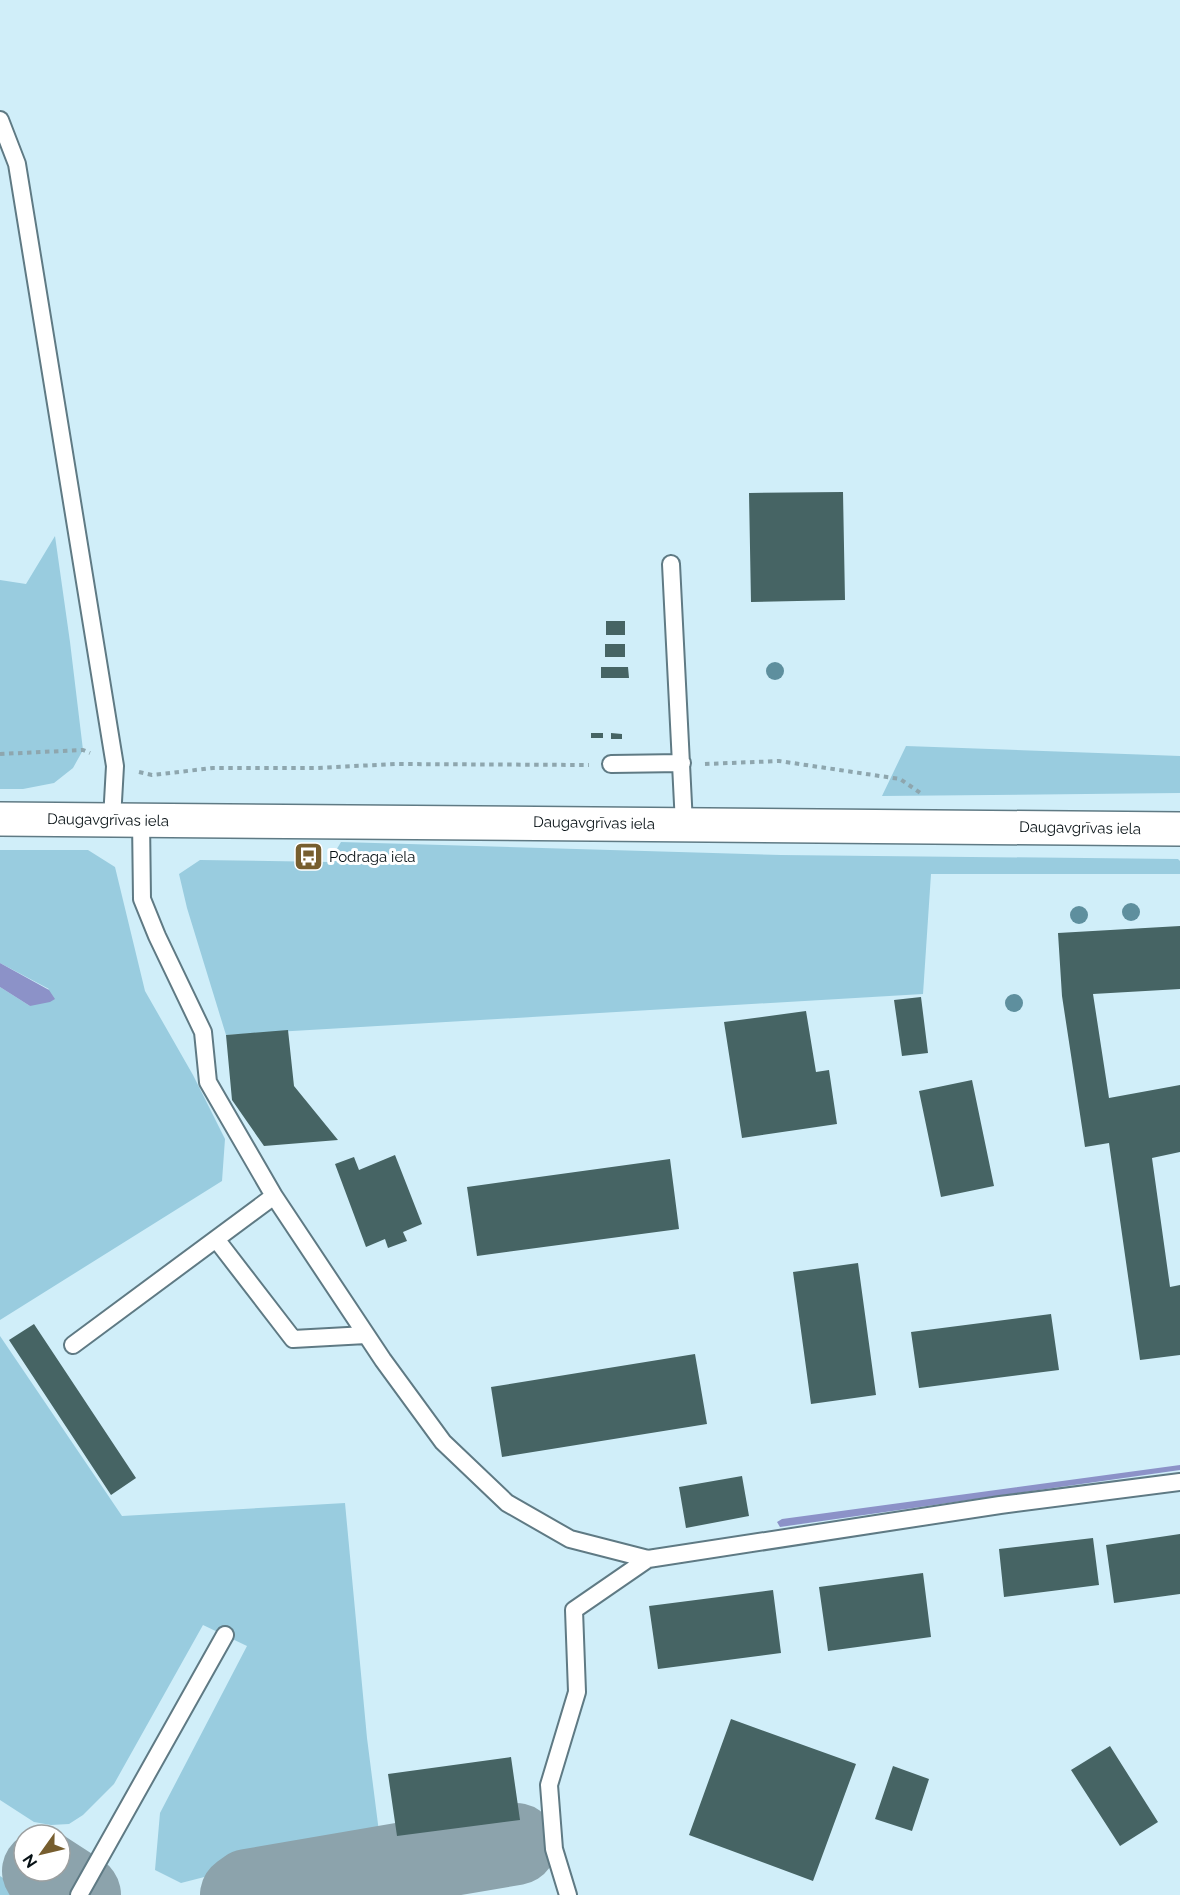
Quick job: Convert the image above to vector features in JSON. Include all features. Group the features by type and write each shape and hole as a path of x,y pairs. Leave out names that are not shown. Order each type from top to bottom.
{"main road":[{"name":"Daugavgrīvas iela","path":"4,819 1180,829"}],"lane":[{"path":"0,120 17,164 54,380 115,766 142,899 203,1032 208,1082 274,1196 366,1335 443,1442 507,1503 570,1539 648,1559 1000,1505 1180,1482"},
{"path":"671,564 684,824"},
{"path":"611,765 682,763"},
{"path":"72,1345 274,1196"},
{"path":"216,1239 293,1339 366,1335"},
{"path":"568,1895 554,1849 549,1785 577,1692 574,1610 648,1559"},
{"path":"79,1894 225,1635"}],"path":[{"path":"0,754 83,750 115,766 152,775 213,768 316,768 395,764 611,765"},
{"path":"682,763 779,761 900,779 926,796"}],"shaded area":[{"path":"55,536 83,750 73,768 54,783 23,789 0,789 0,580 26,584"},
{"path":"906,746 1180,756 1180,793 882,796"},
{"path":"341,842 781,855 1178,859 1180,874 931,874 923,994 226,1035 187,908 179,874 200,860 329,862"},
{"path":"0,850 88,850 115,867 145,991 193,1075 225,1139 222,1181 0,1320 0,987 30,1006 49,989 0,963"},
{"path":"0,963 49,990 55,999 30,1006 0,987"},
{"path":"0,1336 122,1516 345,1503 367,1738 379,1832 181,1883 155,1870 160,1813 247,1646 203,1625 114,1784 83,1815 71,1823 34,1822 0,1800"},
{"path":"1180,1465 1180,1470 780,1527 777,1522 782,1519"},
{"path":"0,1876 29,1895 0,1895"}],"building":[{"path":"843,492 845,600 751,602 749,493"},
{"path":"606,621 625,621 625,635 606,635"},
{"path":"605,644 625,644 625,657 605,657"},
{"path":"601,667 628,667 629,678 601,678"},
{"path":"591,733 603,733 603,738 591,738"},
{"path":"611,733 622,734 622,739 611,739"},
{"path":"1180,926 1180,989 1093,994 1109,1098 1180,1085 1180,1152 1152,1158 1170,1287 1180,1285 1180,1355 1140,1360 1109,1143 1085,1147 1062,996 1058,933"},
{"path":"921,997 928,1053 902,1056 894,1000"},
{"path":"806,1011 816,1072 829,1070 837,1124 742,1138 724,1022"},
{"path":"288,1030 294,1086 338,1140 264,1146 232,1100 226,1035"},
{"path":"972,1080 994,1186 941,1197 919,1091"},
{"path":"395,1155 422,1224 403,1232 407,1241 388,1248 385,1239 366,1247 335,1164 354,1157 359,1170"},
{"path":"670,1159 679,1229 477,1256 467,1187"},
{"path":"858,1263 876,1395 811,1404 793,1272"},
{"path":"1051,1314 1059,1370 919,1388 911,1332"},
{"path":"34,1324 136,1478 111,1495 9,1340"},
{"path":"695,1354 707,1424 502,1457 491,1387"},
{"path":"742,1476 749,1516 686,1528 679,1487"},
{"path":"1180,1534 1180,1594 1114,1603 1106,1545"},
{"path":"1093,1538 1099,1585 1004,1597 999,1549"},
{"path":"923,1573 931,1637 828,1651 819,1587"},
{"path":"773,1590 781,1653 658,1669 649,1606"},
{"path":"731,1719 856,1764 813,1881 689,1835"},
{"path":"1110,1746 1158,1822 1120,1846 1071,1770"},
{"path":"511,1757 520,1820 397,1836 388,1774"},
{"path":"893,1766 929,1779 912,1831 875,1819"}],"taxiway":[{"path":"241,1895 248,1890 516,1844"},
{"path":"62,1883 80,1895"}],"place":[{"name":"Podraga iela","path":"308,857"}]}
